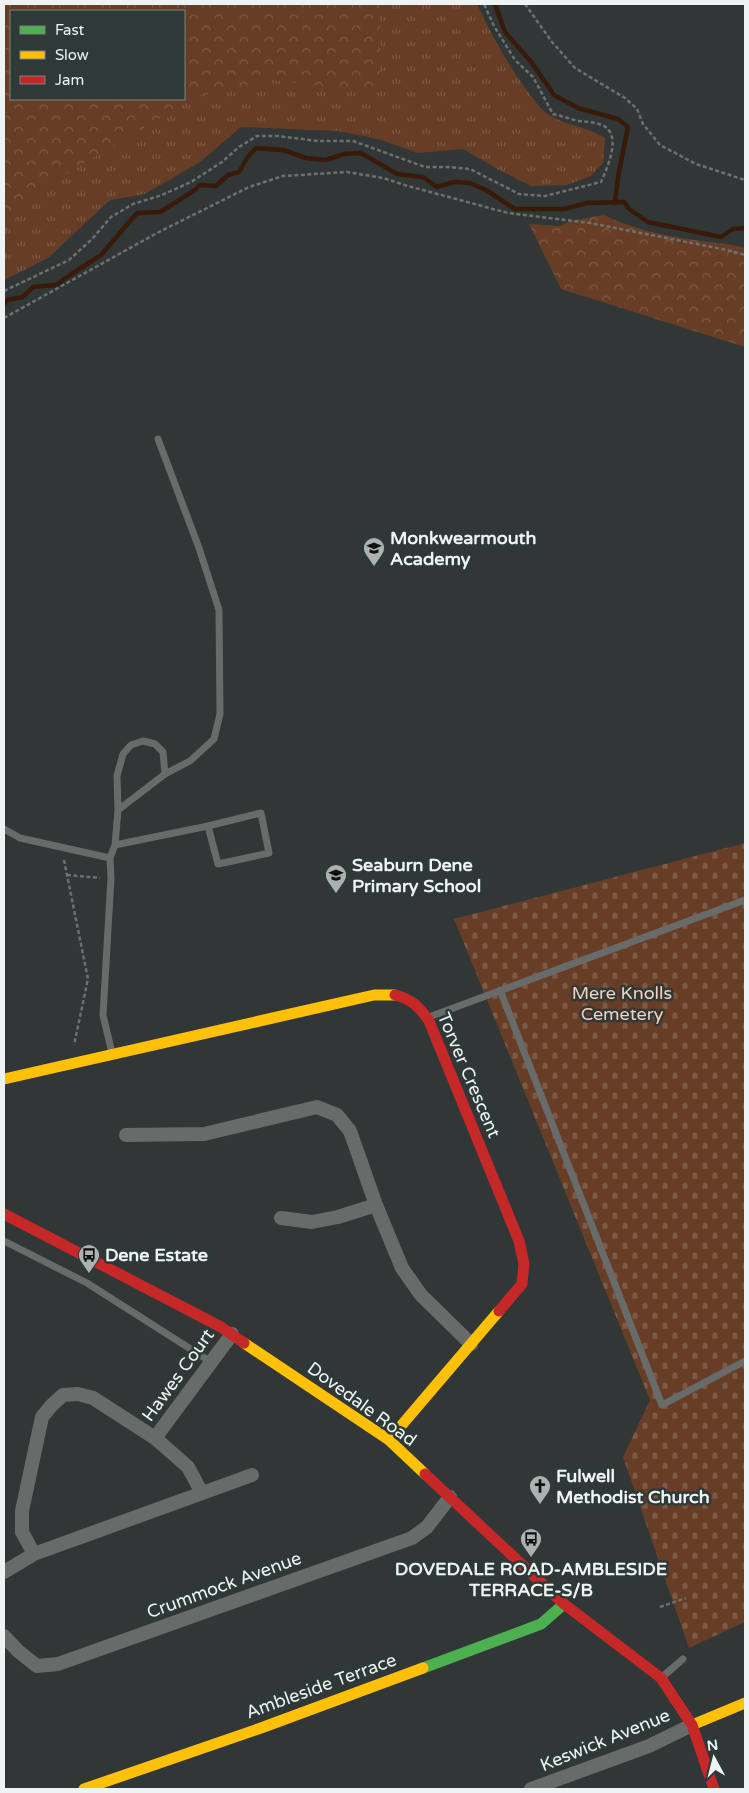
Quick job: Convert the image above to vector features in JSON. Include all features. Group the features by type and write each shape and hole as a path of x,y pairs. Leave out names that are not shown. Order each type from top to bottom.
{"street":[{"name":"Torver Crescent","path":"4,1079 364,997 389,993 404,996 416,1004 428,1017 518,1240 524,1264 522,1284 388,1440"},
{"path":"126,1134 204,1134 317,1107 337,1115 350,1131 376,1205 402,1268 421,1295 471,1344"},
{"path":"281,1218 312,1222 338,1217 376,1205"},
{"name":"Dovedale Road","path":"4,1214 232,1334 388,1440 564,1604 661,1678 692,1725 714,1789"},
{"name":"Hawes Court","path":"155,1438 232,1334"},
{"path":"34,1554 22,1532 22,1511 42,1417 63,1395 78,1394 93,1398 155,1438 188,1467 202,1493"},
{"path":"4,1572 34,1554 252,1475"},
{"name":"Crummock Avenue","path":"4,1636 18,1651 37,1666 58,1664 412,1538 427,1527 450,1497"},
{"name":"Ambleside Terrace","path":"84,1789 261,1728 541,1624 564,1604"},
{"path":"692,1725 745,1703"},
{"name":"Keswick Avenue","path":"531,1789 649,1746 692,1725"}],"lane":[{"path":"118,810 165,774 190,761 214,739 220,714 219,610 199,548 158,439"},
{"path":"112,1054 103,1015 111,878 110,858 115,845 118,810 117,776 123,754 132,745 143,741 155,744 163,752 165,774"},
{"path":"115,845 261,813 269,853 218,864 208,826"},
{"path":"4,829 20,838 110,858"},
{"path":"428,1017 745,900"},
{"path":"500,990 662,1405 745,1362"},
{"path":"4,1241 87,1283 211,1362"},
{"path":"661,1678 683,1659"}],"path":[{"path":"4,291 69,260 92,239 111,217 133,204 162,195 190,182 257,136 318,141 353,141 425,167 470,169 520,194 545,196 601,182 609,164 613,142 609,130 600,124 578,121 553,114 533,77 515,60 494,26 484,4"},
{"path":"525,4 552,42 575,68 625,98 637,109 643,124 660,145 696,164 745,180"},
{"path":"4,318 165,229 249,187 283,176 347,172 383,178 508,213 590,223 745,255"},
{"path":"64,860 88,979 70,1064"},
{"path":"67,875 111,878"},
{"path":"660,1607 686,1598"}],"green space":[{"path":"4,4 477,4 508,63 542,109 561,121 605,138 603,163 591,176 566,185 531,186 463,149 418,153 378,139 338,131 241,127 200,162 145,194 110,200 48,258 4,280"},
{"path":"4,4 379,4 381,33 380,85 349,89 271,80 198,96 48,184 7,230 4,230"},
{"path":"604,215 636,228 660,234 745,248 745,347 561,289 529,224 559,226 575,220"},
{"name":"Mere Knolls Cemetery","path":"745,843 745,1622 689,1648 623,1457 650,1400 454,919"}],"waterway":[{"path":"495,4 505,32 532,63 554,95 578,108 618,119 628,127 615,203"},
{"path":"4,304 7,300 23,297 33,287 56,285 101,255 137,213 160,212 200,185 216,186 228,175 239,172 247,158 256,148 283,150 306,158 326,160 344,154 361,153 397,174 423,177 437,187 454,182 470,183 486,190 515,209 564,209 587,203 624,202 629,209 648,222 721,237 733,229 745,228"}],"traffic: fast":[{"path":"423,1668 541,1624 564,1604"}],"traffic: slow":[{"path":"4,1079 374,995 395,995"},
{"path":"389,1440 499,1311"},
{"path":"244,1343 389,1440 425,1474"},
{"path":"84,1789 261,1728 423,1668"},
{"path":"692,1725 745,1703"}],"traffic: jam":[{"path":"395,995 415,1004 429,1021 519,1241 524,1264 522,1284 499,1311"},
{"path":"4,1214 221,1327 244,1343"},
{"path":"425,1474 564,1604 661,1678 692,1725 714,1789"}],"place":[{"name":"Monkwearmouth Academy","path":"374,567"},
{"name":"Seaburn Dene Primary School","path":"336,894"},
{"name":"Dene Estate","path":"89,1274"},
{"name":"Fulwell Methodist Church","path":"540,1505"},
{"name":"DOVEDALE ROAD-AMBLESIDE TERRACE-S/B","path":"531,1558"}]}
